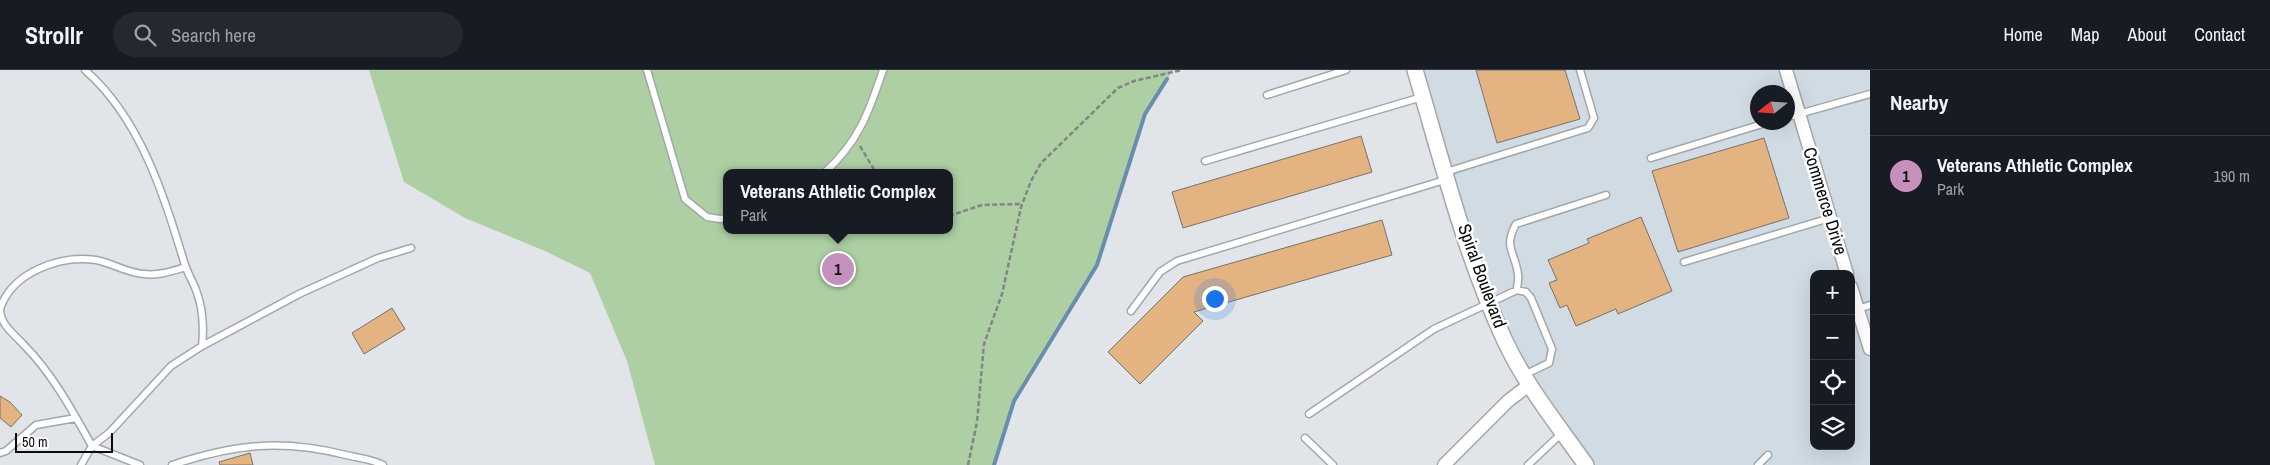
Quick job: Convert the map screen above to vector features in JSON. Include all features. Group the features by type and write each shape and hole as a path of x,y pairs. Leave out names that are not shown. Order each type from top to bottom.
{"street":[{"name":"Spiral Boulevard","path":"1415,70 1474,265 1505,341 1527,380 1586,465"},
{"name":"Commerce Drive","path":"1786,70 1788,85"},
{"name":"Commerce Drive","path":"1795,121 1830,218 1846,270"},
{"path":"1855,293 1864,307 1870,349"},
{"path":"1444,465 1527,380"}],"lane":[{"path":"85,70 119,106 134,132 179,240 186,267 197,292 204,325 202,346"},
{"path":"647,70 686,199 707,217 723,219"},
{"path":"828,169 843,156 854,138 874,97 882,70"},
{"path":"1267,95 1346,70"},
{"path":"1131,311 1160,272 1177,261 1588,128 1594,118 1580,70"},
{"path":"1795,114 1870,94"},
{"path":"1205,161 1423,96"},
{"path":"1651,158 1750,128"},
{"path":"1517,290 1518,274 1509,245 1510,235 1516,224 1606,195"},
{"path":"1684,262 1830,218"},
{"path":"81,465 92,446 109,433 171,366 202,346 299,294 378,258 411,248"},
{"path":"140,465 92,446 36,356 5,325 0,309 11,289 26,276 57,263 72,260 96,260 128,271 144,274 158,274 186,267"},
{"path":"1310,414 1434,329 1517,290 1526,292 1531,298 1552,350 1548,363 1527,380"},
{"path":"0,453 6,451 36,425 76,418"},
{"path":"1528,465 1563,433"},
{"path":"1304,438 1333,465"},
{"path":"172,465 208,453 264,444 313,447 383,465"},
{"path":"1758,465 1768,455"}],"path":[{"path":"968,465 977,422 984,344 1002,294 1022,204 1041,163 1118,88 1134,81 1182,70"},
{"path":"854,138 873,169"},
{"path":"953,215 982,206 1022,204"}],"shaded area":[{"path":"1415,70 1870,70 1870,465 1586,465 1505,341"}],"green space":[{"path":"369,70 1173,70 1145,114 1097,265 1014,401 994,465 655,465 627,361 590,273 545,251 465,218 404,182"}],"building":[{"path":"1476,70 1565,70 1580,119 1497,143"},
{"path":"1361,136 1372,172 1183,228 1172,192"},
{"path":"1764,138 1789,218 1678,252 1652,171"},
{"path":"1641,217 1672,291 1618,314 1616,309 1576,326 1567,305 1560,308 1549,283 1557,280 1548,260 1589,243 1587,239"},
{"path":"1382,220 1392,255 1194,312 1203,321 1140,384 1108,352 1183,277"},
{"path":"392,308 405,329 364,354 352,333"},
{"path":"0,396 10,402 22,415 11,427 0,418"},
{"path":"250,453 253,465 220,465 219,462"}],"waterway":[{"path":"994,465 1014,401 1097,265 1145,114 1167,79"}],"place":[{"name":"Veterans Athletic Complex","path":"838,269"}]}
